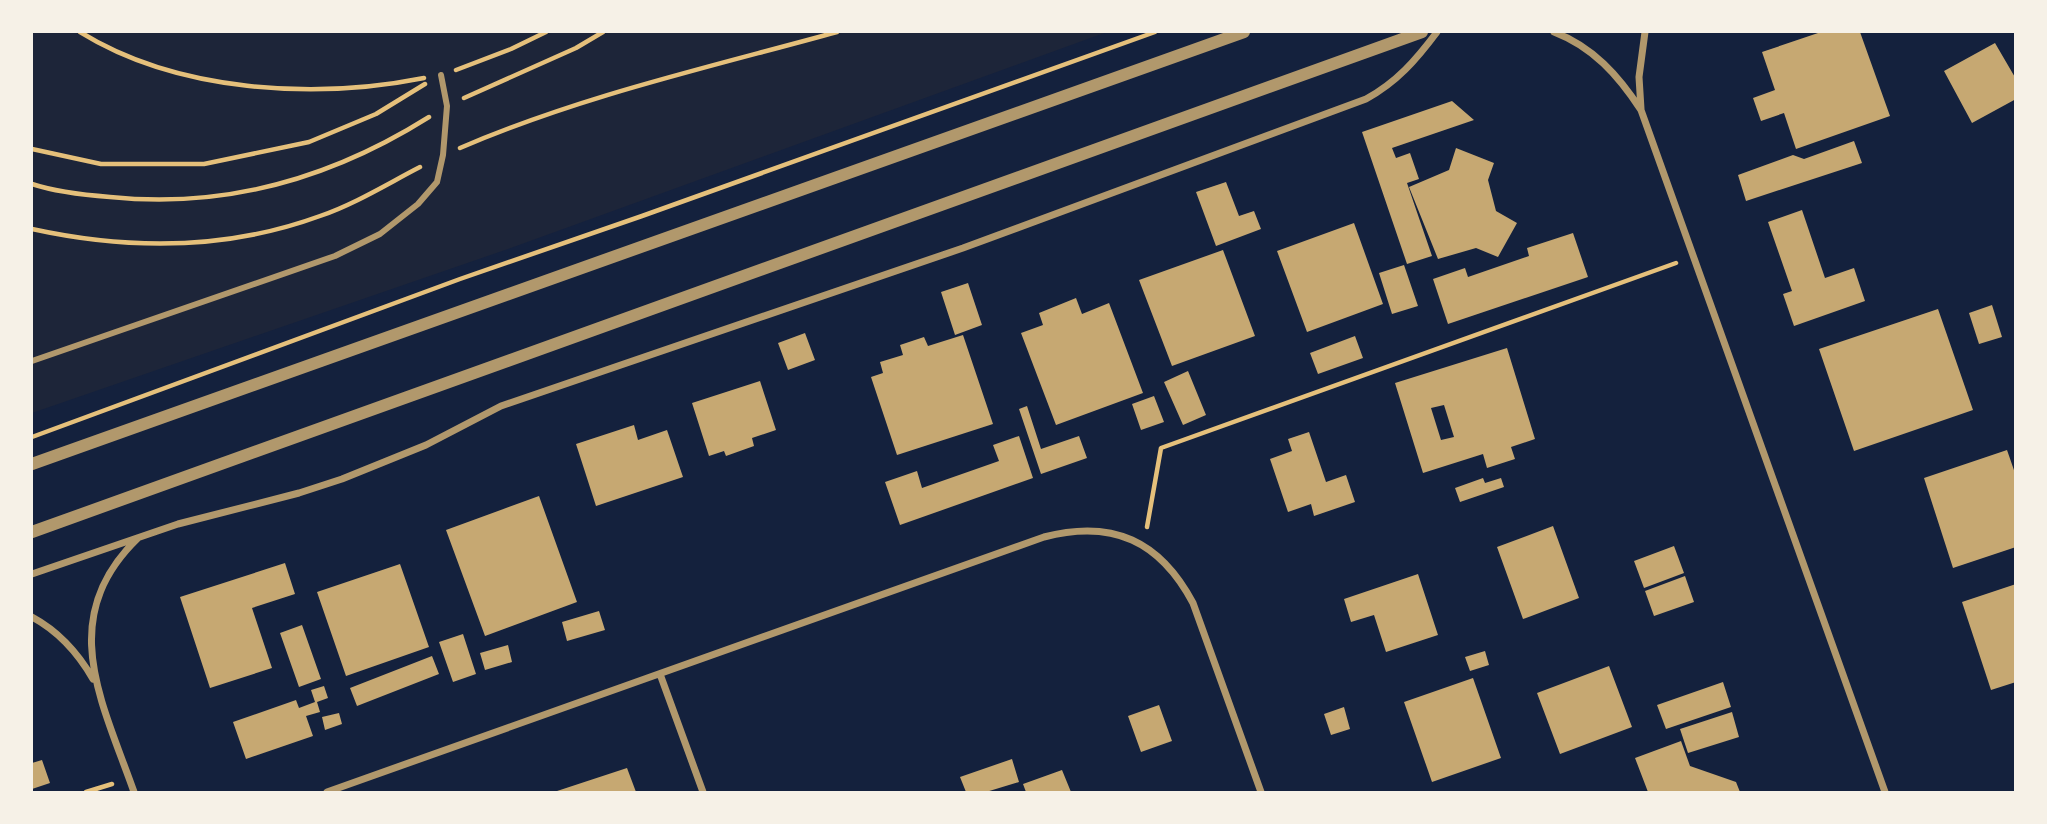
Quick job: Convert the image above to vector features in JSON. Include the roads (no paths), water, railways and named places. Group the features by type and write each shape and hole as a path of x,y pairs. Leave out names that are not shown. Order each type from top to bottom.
{"street":[{"path":"32,464 1244,32"},
{"path":"32,532 1422,32"},
{"path":"32,574 139,536 299,494 342,479 426,445 501,406 963,248 1366,99 1400,77 1437,32"},
{"path":"1554,32 1584,47 1607,64 1641,110 1885,793"},
{"path":"1641,110 1639,77 1645,32"},
{"path":"32,361 335,256 380,234 418,204 437,182 443,155 447,106 441,75"},
{"path":"327,793 1044,537 1069,530 1095,529 1120,534 1143,545 1164,561 1181,580 1192,603 1261,793"},
{"path":"134,793 92,665 92,618 109,572 122,552 139,536"},
{"path":"32,617 72,649 98,689"},
{"path":"660,674 703,793"}]}
